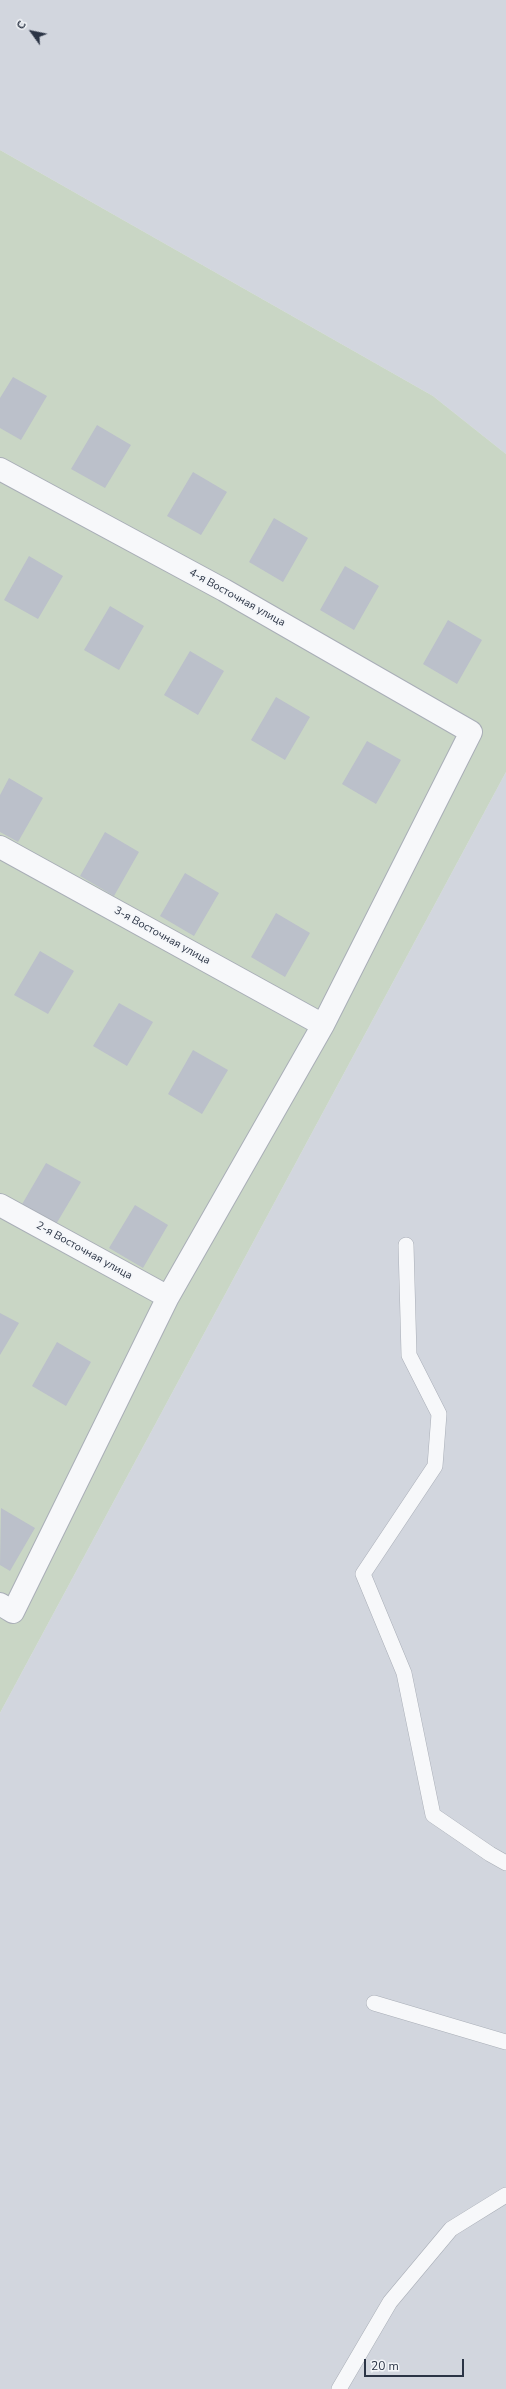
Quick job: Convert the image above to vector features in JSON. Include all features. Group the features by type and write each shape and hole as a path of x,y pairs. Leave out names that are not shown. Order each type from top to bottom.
{"street":[{"name":"4-я Восточная улица","path":"0,469 224,590 471,732 323,1025"},
{"name":"3-я Восточная улица","path":"0,847 323,1025"},
{"path":"6,1608 168,1297 323,1025"},
{"name":"2-я Восточная улица","path":"0,1205 168,1297"}],"lane":[{"path":"406,1245 409,1355 439,1414 435,1466 363,1574 404,1673 433,1815 490,1854 506,1863"},
{"path":"374,2003 506,2042"},
{"path":"339,2389 390,2302 451,2230 506,2195"}],"shaded area":[{"path":"0,0 506,0 506,454 433,396 0,150"},
{"path":"506,772 506,2389 0,2389 0,1713"}],"green space":[{"path":"0,150 433,396 506,454 506,772 0,1713"}],"building":[{"path":"13,377 47,396 21,440 0,428 0,398"},
{"path":"97,425 131,445 105,488 71,469"},
{"path":"193,472 227,492 201,535 167,516"},
{"path":"274,518 308,538 283,582 249,562"},
{"path":"29,556 63,576 38,619 4,600"},
{"path":"345,566 379,586 354,630 320,610"},
{"path":"110,606 144,626 119,670 84,650"},
{"path":"448,620 482,640 457,684 423,664"},
{"path":"190,651 224,671 198,715 164,695"},
{"path":"276,697 310,717 285,760 251,740"},
{"path":"367,741 401,760 376,804 342,784"},
{"path":"9,778 43,798 18,842 0,832 0,795"},
{"path":"105,832 139,852 114,896 80,876"},
{"path":"185,873 219,893 194,936 160,916"},
{"path":"276,913 310,933 285,977 251,957"},
{"path":"40,951 74,971 48,1014 14,995"},
{"path":"119,1003 153,1022 127,1066 93,1046"},
{"path":"193,1050 228,1070 202,1114 168,1094"},
{"path":"46,1163 81,1182 55,1226 21,1206"},
{"path":"135,1205 168,1225 143,1268 109,1248"},
{"path":"0,1313 19,1323 0,1355"},
{"path":"57,1342 91,1362 66,1406 32,1386"},
{"path":"1,1508 35,1528 10,1571 0,1565"}]}
